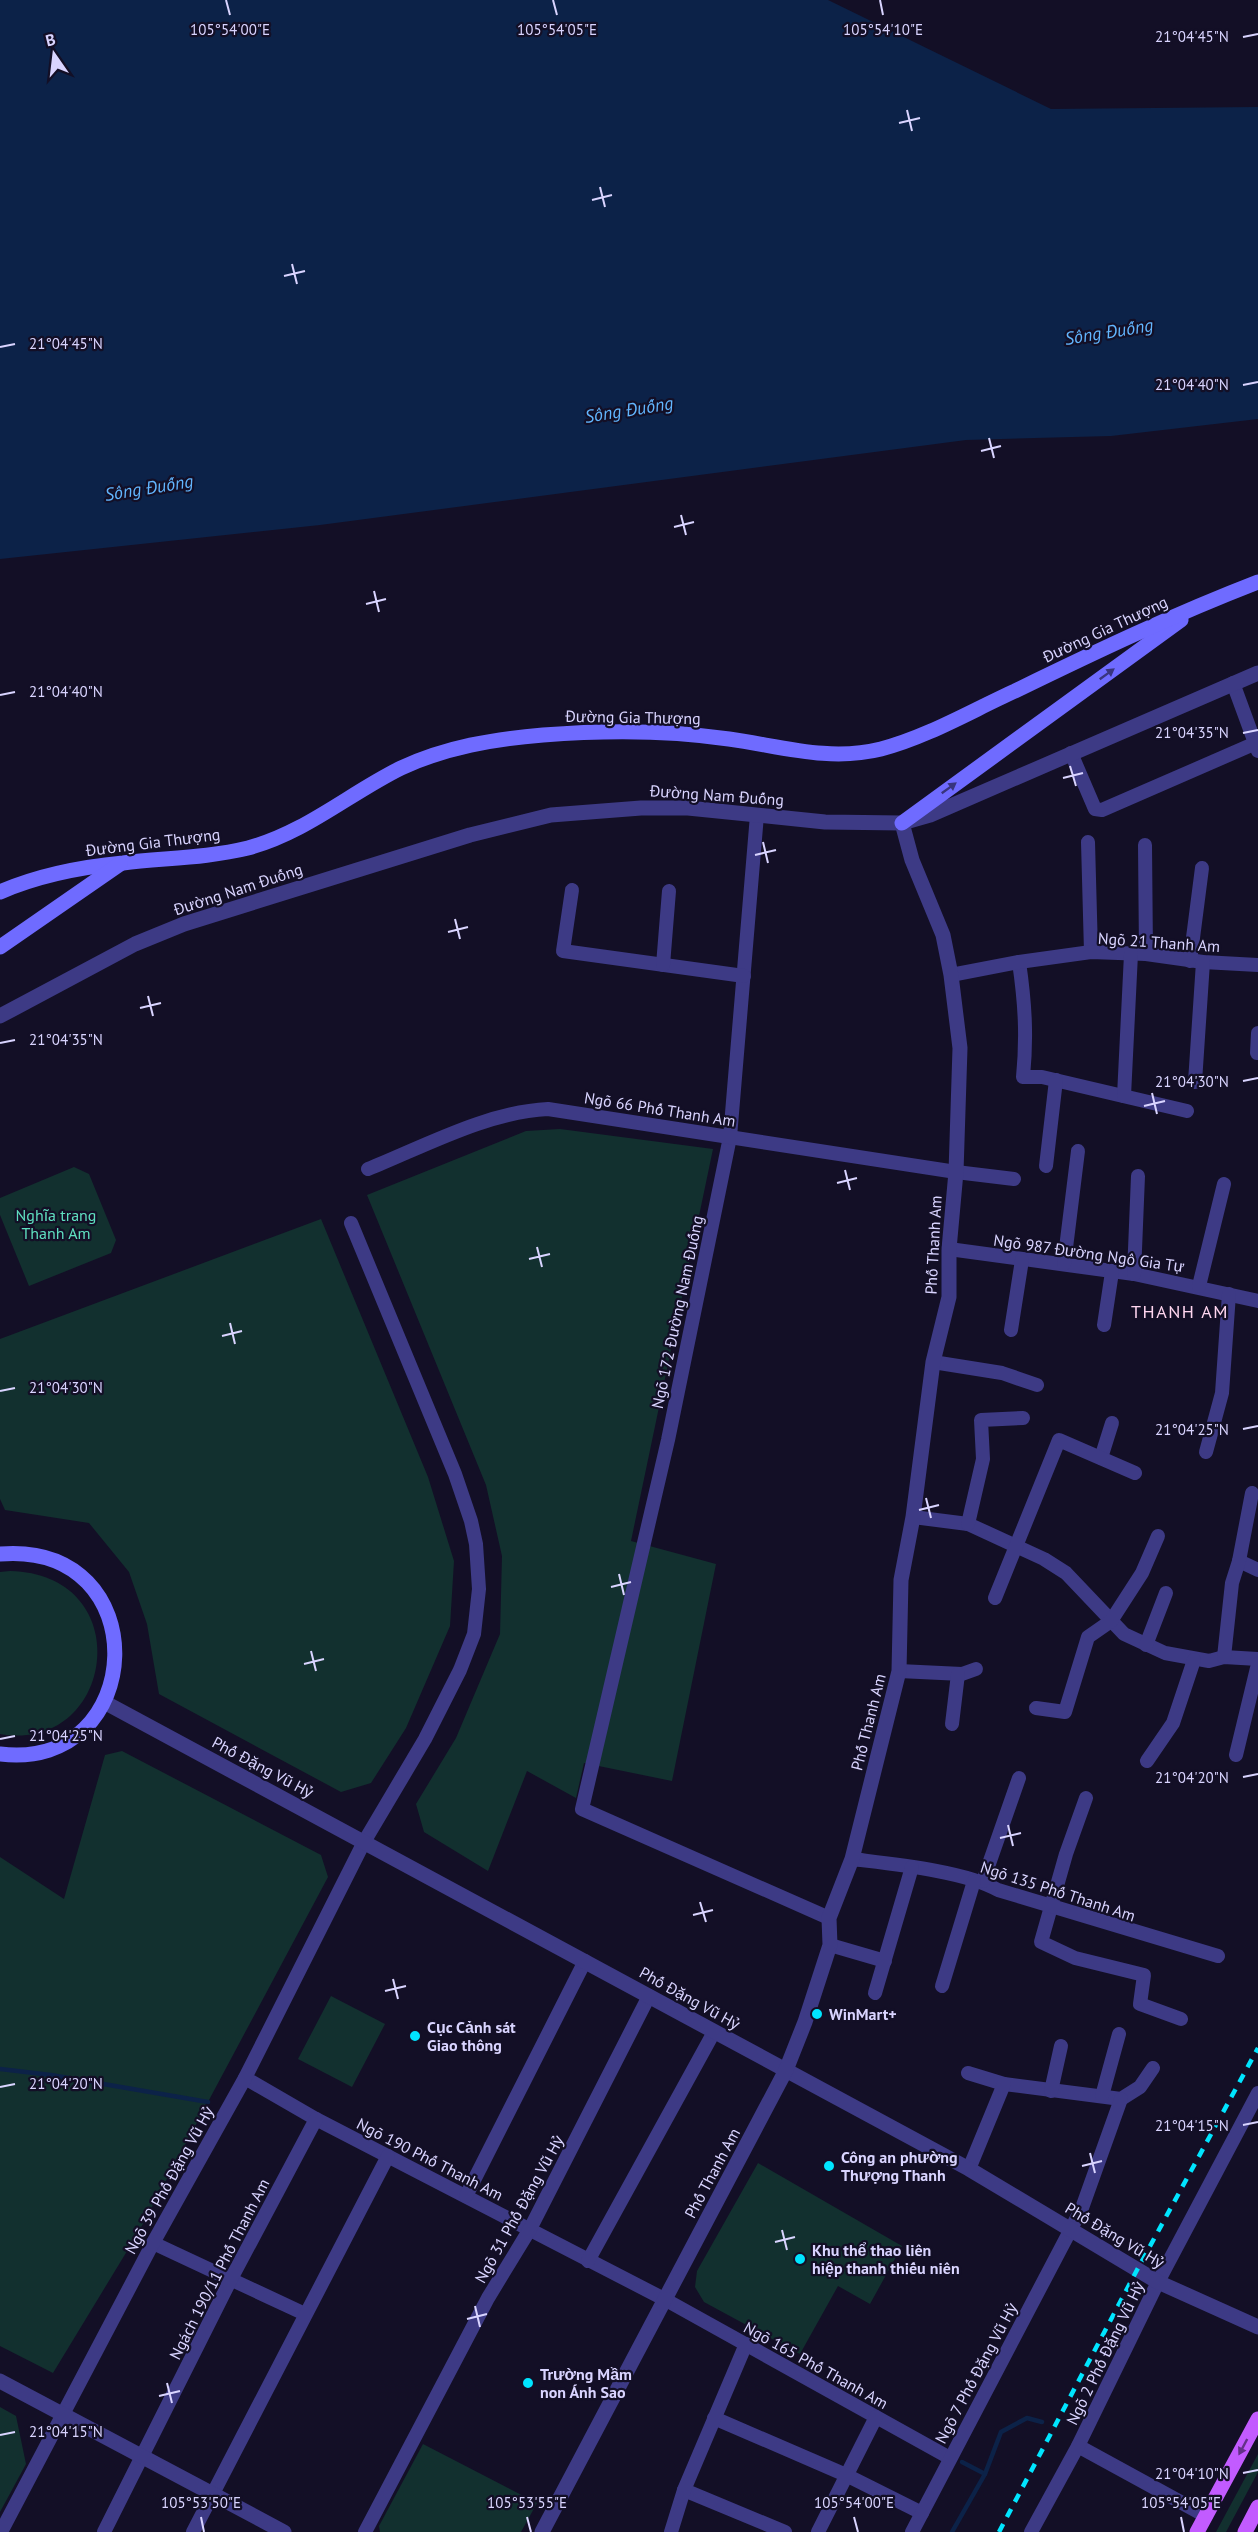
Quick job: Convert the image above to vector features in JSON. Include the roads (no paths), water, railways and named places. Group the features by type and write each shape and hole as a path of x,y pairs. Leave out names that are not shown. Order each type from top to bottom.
{"main road":[{"name":"Đường Gia Thượng","path":"0,891 43,877 122,863 215,854 269,841 290,833 382,778 420,760 457,748 504,739 583,732 662,733 731,739 817,754 857,754 880,749 933,730 1130,635 1258,582"},
{"path":"1234,591 1258,588"},
{"path":"902,823 1204,603"},
{"path":"0,947 122,863"},
{"path":"0,1554 32,1555 49,1559 79,1575 101,1601 109,1616 116,1647 114,1678 104,1702 82,1730 56,1746 26,1754 0,1754"},
{"path":"1197,2532 1258,2419"},
{"path":"1245,2532 1258,2507"}],"street":[{"name":"Đường Nam Đuống","path":"0,1016 135,945 184,924 470,835 551,815 595,810 688,808 825,822 902,823 930,815 1258,673"},
{"path":"1071,753 1095,808 1102,810 1257,748 1233,683"},
{"name":"Ngõ 172 Đường Nam Đuống","path":"757,815 730,1137 668,1440 582,1809 829,1918"},
{"name":"Phố Thanh Am","path":"542,2532 786,2070 805,2022 830,1945 829,1918 852,1859 899,1671 901,1580 913,1516 933,1362 949,1297 949,1249 956,1172 960,1048 951,975 943,935 912,860 902,823"},
{"path":"1089,842 1091,952"},
{"path":"1145,845 1146,954"},
{"path":"1195,1082 1196,962 1202,868"},
{"path":"572,890 563,951 744,976"},
{"path":"663,965 669,891"},
{"name":"Ngõ 21 Thanh Am","path":"951,975 1019,962 1091,952 1146,954 1196,962 1258,965"},
{"path":"1124,1096 1131,954"},
{"path":"1019,962 1027,1039 1023,1077 1056,1080 1187,1111"},
{"path":"1257,1053 1258,1033"},
{"path":"1046,1166 1056,1080"},
{"name":"Ngõ 66 Phố Thanh Am","path":"368,1169 496,1118 522,1111 570,1111 956,1172 1014,1179"},
{"path":"1064,1264 1078,1151"},
{"path":"1134,1274 1138,1176"},
{"path":"1199,1286 1224,1184"},
{"name":"Ngõ 39 Phố Đặng Vũ Hỷ","path":"1,2532 153,2243 245,2078 364,1842 425,1739 460,1670 474,1634 479,1589 476,1544 463,1498 351,1222"},
{"name":"Ngõ 987 Đường Ngô Gia Tự","path":"949,1249 1134,1274 1199,1286 1258,1301"},
{"path":"1011,1330 1022,1260"},
{"path":"1104,1325 1112,1272"},
{"path":"1206,1452 1222,1393 1229,1294"},
{"path":"933,1362 1002,1373 1037,1385"},
{"path":"968,1524 983,1459 981,1420 1023,1418"},
{"path":"1101,1458 1112,1423"},
{"path":"995,1598 1059,1440 1135,1473"},
{"path":"1224,1657 1232,1583 1239,1562 1252,1493"},
{"path":"913,1516 968,1524 1044,1559 1066,1573 1124,1634 1165,1653 1209,1661 1224,1657 1258,1659"},
{"path":"1036,1707 1065,1712 1088,1637 1111,1621 1142,1573 1158,1536"},
{"path":"1239,1562 1258,1570"},
{"path":"1146,1645 1166,1593"},
{"path":"1147,1761 1173,1723 1194,1660"},
{"path":"1236,1755 1258,1664"},
{"path":"899,1671 958,1674 976,1669"},
{"path":"952,1724 958,1674"},
{"name":"Phố Đặng Vũ Hỷ","path":"104,1702 969,2169 1158,2282 1258,2327"},
{"path":"942,1986 978,1881 1018,1778"},
{"path":"1086,1798 1066,1854 1041,1942 1075,1958 1144,1975 1140,2004 1181,2019"},
{"name":"Ngõ 135 Phố Thanh Am","path":"852,1859 978,1881 998,1890 1052,1907 1218,1956"},
{"path":"875,1993 912,1868"},
{"path":"830,1945 885,1961"},
{"path":"466,2196 585,1961"},
{"name":"Ngõ 31 Phố Đặng Vũ Hỷ","path":"365,2532 488,2298 530,2229 649,1996"},
{"path":"588,2261 714,2032"},
{"path":"1102,2096 1119,2034"},
{"path":"1051,2091 1060,2046"},
{"path":"968,2073 1004,2085 1121,2099 1140,2087 1153,2068"},
{"name":"Ngõ 190 Phố Thanh Am","path":"245,2078 316,2119 666,2300"},
{"path":"969,2169 1004,2085"},
{"name":"Ngõ 2 Phố Đặng Vũ Hỷ","path":"1031,2532 1078,2446 1158,2282 1258,2093"},
{"name":"Ngõ 7 Phố Đặng Vũ Hỷ","path":"912,2532 1082,2208 1121,2099"},
{"name":"Ngách 190/11 Phố Thanh Am","path":"104,2532 231,2279 316,2119"},
{"path":"193,2532 388,2156"},
{"path":"153,2243 305,2314"},
{"name":"Ngõ 165 Phố Thanh Am","path":"666,2300 950,2458"},
{"path":"671,2532 684,2490 746,2344"},
{"path":"0,2381 284,2532"},
{"path":"818,2532 876,2417"},
{"path":"714,2418 846,2475 922,2513"},
{"path":"1078,2446 1206,2516"},
{"path":"684,2490 756,2526 785,2532"}],"water":[{"name":"Sông Đuống","path":"0,0 828,0 1051,109 1258,107 1258,419 1111,436 966,440 320,525 0,559"}],"waterway":[{"path":"0,2069 51,2075 208,2102"},
{"path":"952,2532 985,2474 1001,2432 1027,2418 1042,2422"},
{"path":"962,2462 985,2474"}],"railway":[{"path":"999,2532 1137,2270 1258,2048"}],"place":[{"name":"WinMart+","path":"817,2014"},
{"name":"Cục Cảnh sát Giao thông","path":"415,2036"},
{"name":"Công an phường Thượng Thanh","path":"829,2166"},
{"name":"Khu thể thao liên hiệp thanh thiếu niên","path":"800,2259"},
{"name":"Trường Mầm non Ánh Sao","path":"528,2383"}],"district":[{"name":"THANH AM","path":"1180,1312"}],"park label":[{"name":"Nghĩa trang Thanh Am","path":"56,1224"}]}
